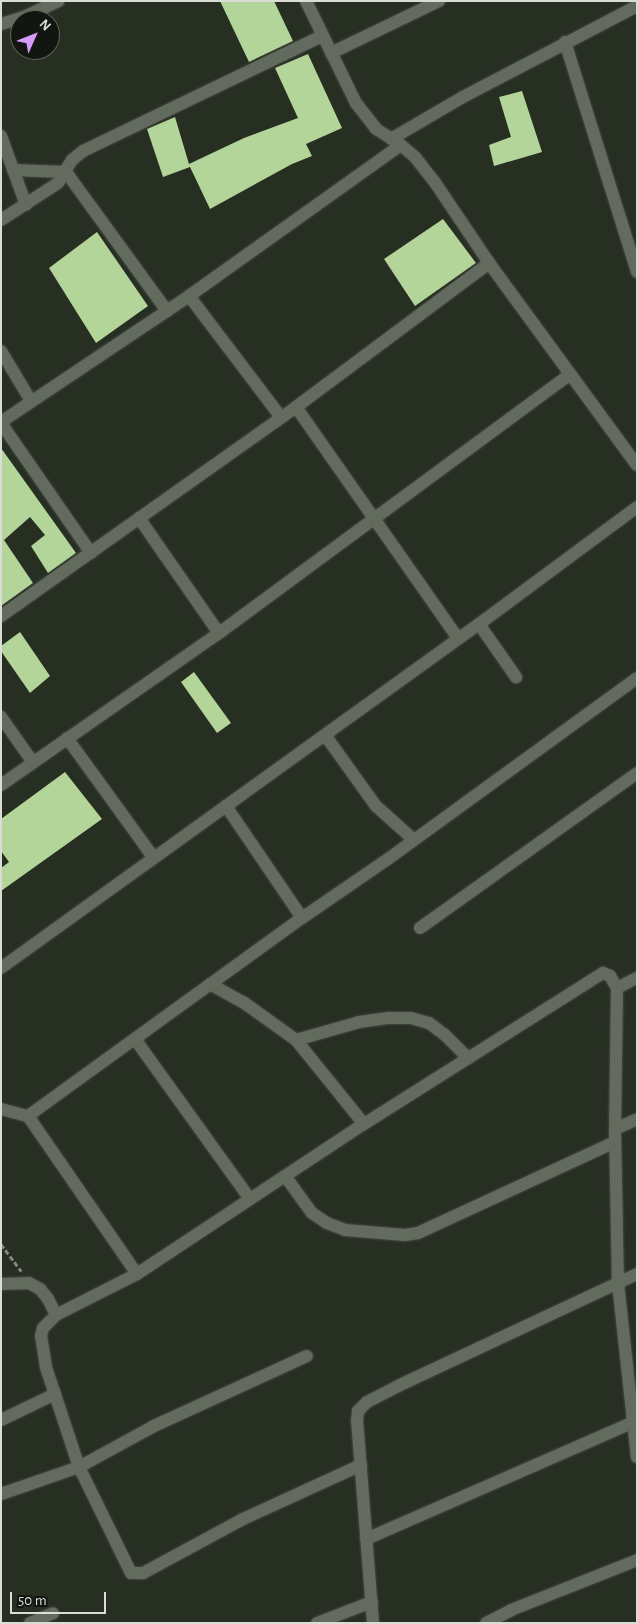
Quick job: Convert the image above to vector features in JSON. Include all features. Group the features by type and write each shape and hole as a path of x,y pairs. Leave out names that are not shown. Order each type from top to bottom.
{"street":[{"path":"1,24 24,17 59,1"},
{"path":"306,1 356,103 376,129 415,157 434,181 489,263 637,465"},
{"path":"331,53 439,1"},
{"path":"91,553 1,422 189,296 396,142 463,97 631,5"},
{"path":"1,220 58,183 72,160 83,150 322,36"},
{"path":"565,42 637,272"},
{"path":"2,143 26,205"},
{"path":"13,170 66,172"},
{"path":"66,172 167,311"},
{"path":"1,616 296,407 489,263"},
{"path":"189,296 281,417"},
{"path":"1,351 31,401"},
{"path":"1,785 219,633 570,374"},
{"path":"296,407 458,638"},
{"path":"1,968 479,624 637,507"},
{"path":"139,518 219,633"},
{"path":"479,624 516,677"},
{"path":"28,1116 637,678"},
{"path":"1,717 32,762"},
{"path":"325,735 376,806 414,840"},
{"path":"67,738 154,858"},
{"path":"420,928 637,773"},
{"path":"226,806 302,918"},
{"path":"360,1465 243,1519 159,1565 136,1574 128,1569 79,1468 46,1367 42,1336 43,1328 56,1316 137,1274 364,1124 603,973 610,976 617,988 615,1136 618,1283 637,1457"},
{"path":"617,988 637,978"},
{"path":"210,984 243,1002 296,1040 364,1124"},
{"path":"296,1040 359,1022 388,1018 412,1018 429,1023 445,1035 468,1058"},
{"path":"134,1039 250,1200"},
{"path":"1,1109 28,1116 137,1274"},
{"path":"285,1176 312,1212 327,1223 345,1230 405,1235 418,1233 615,1136 637,1119"},
{"path":"373,1623 360,1465 358,1410 367,1402 400,1385 637,1274"},
{"path":"1,1284 29,1283 40,1289 48,1299 56,1316"},
{"path":"1,1494 79,1468 154,1426 307,1356"},
{"path":"1,1420 54,1394"},
{"path":"366,1539 632,1423"},
{"path":"486,1623 511,1610 637,1560"},
{"path":"317,1623 372,1602"},
{"path":"30,1623 53,1613"}],"path":[{"path":"1,1244 29,1283"}],"building":[{"path":"220,1 274,1 293,41 249,62"},
{"path":"308,54 342,128 306,144 312,156 292,164 210,209 190,167 163,177 147,129 175,117 189,164 244,138 298,118 275,68"},
{"path":"522,91 542,152 494,166 489,145 511,137 499,97"},
{"path":"443,219 476,263 415,306 384,259"},
{"path":"97,232 148,306 96,343 49,268"},
{"path":"1,448 76,553 48,573 31,546 45,535 30,517 4,540 33,583 1,606"},
{"path":"20,632 50,676 30,693 1,651 1,646"},
{"path":"194,672 231,723 217,733 181,682"},
{"path":"65,772 102,819 1,891 1,868 9,862 1,851 1,819"}]}
